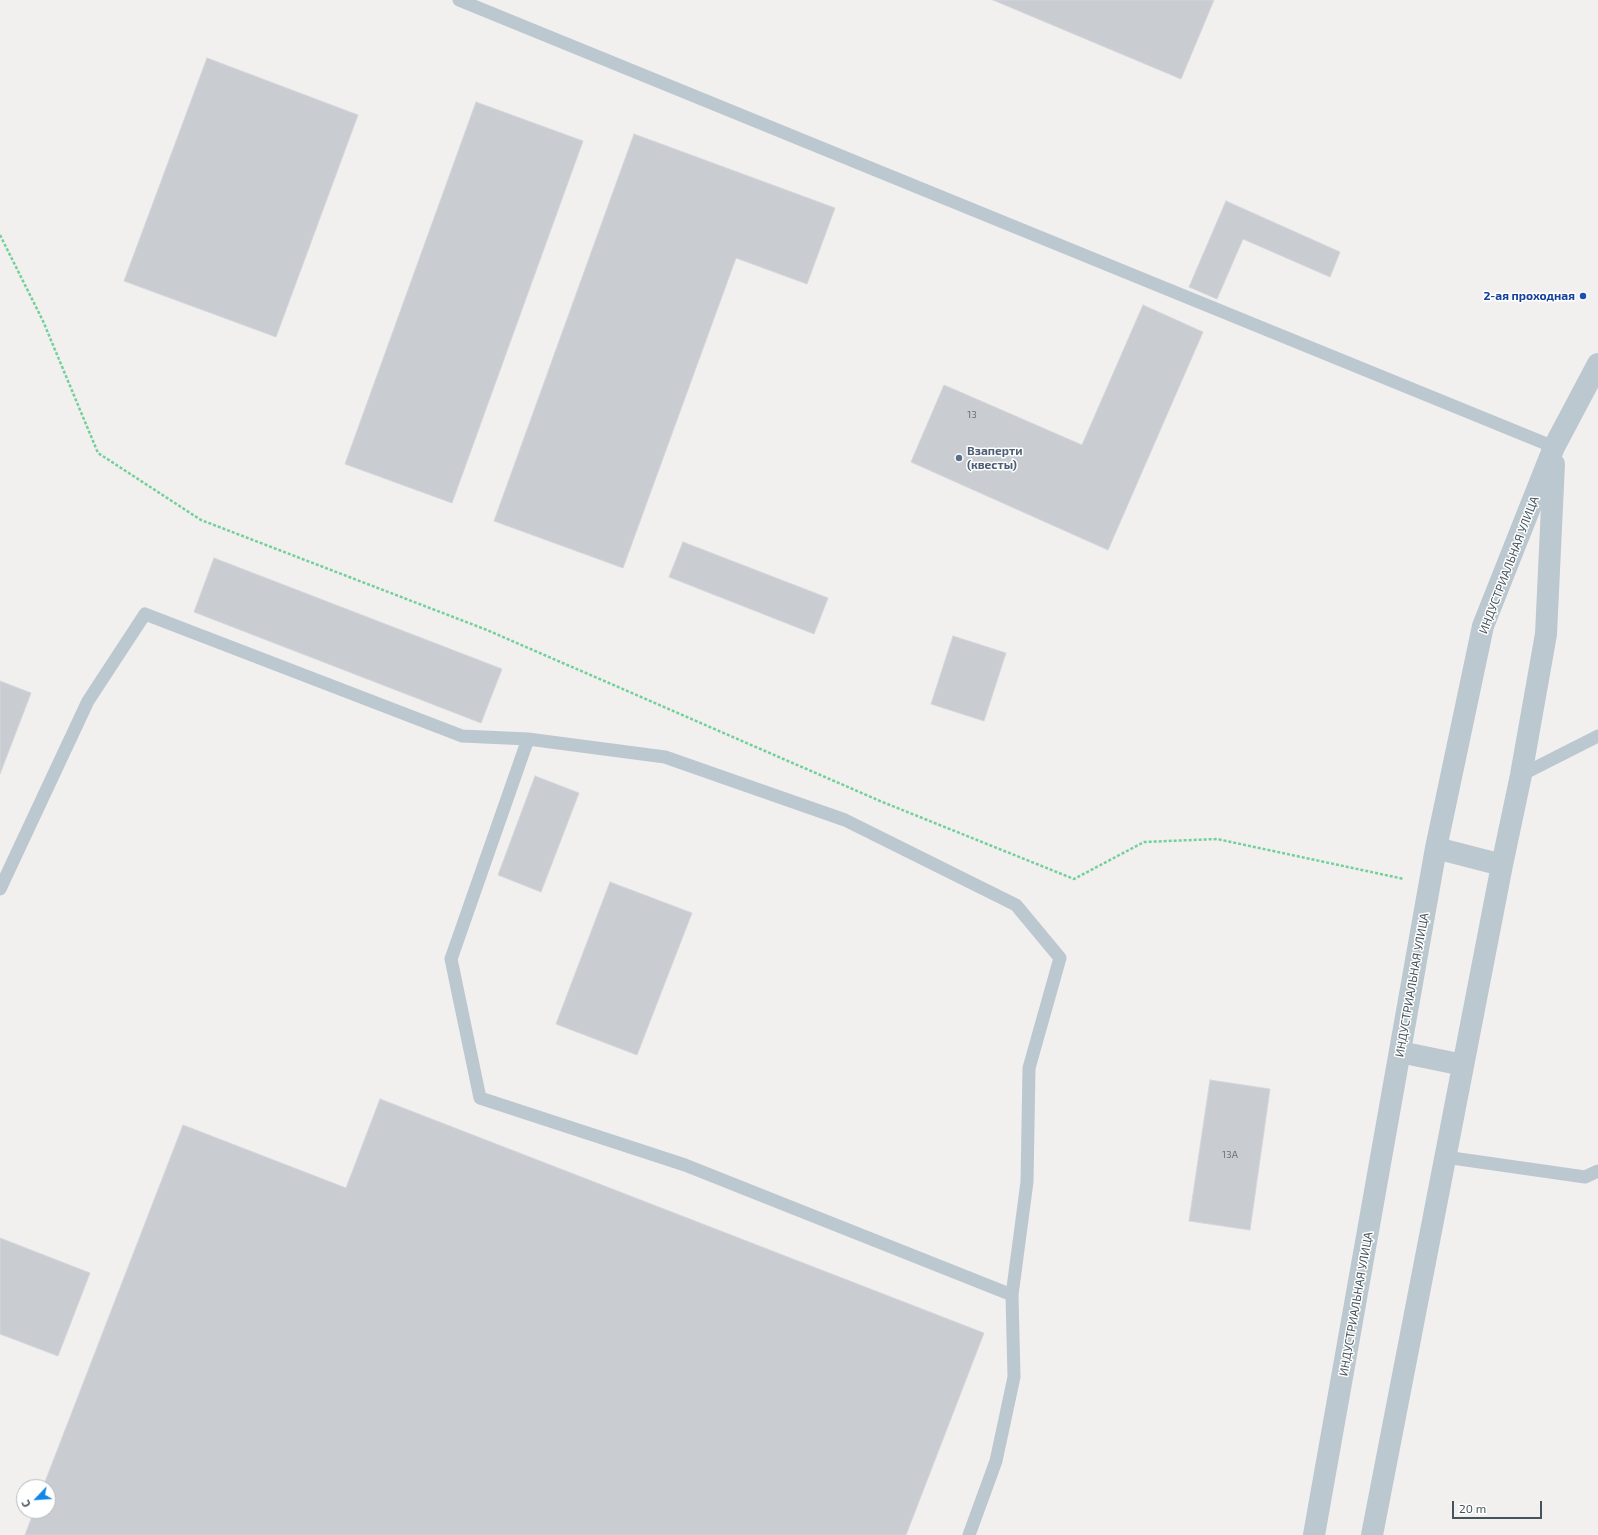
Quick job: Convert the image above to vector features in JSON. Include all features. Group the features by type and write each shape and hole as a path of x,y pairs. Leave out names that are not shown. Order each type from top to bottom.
{"street":[{"name":"ИНДУСТРИАЛЬНАЯ УЛИЦА","path":"1314,1535 1436,848 1483,626 1554,447 1598,364"},
{"name":"ИНДУСТРИАЛЬНАЯ УЛИЦА","path":"1372,1535 1502,865 1521,775 1546,634 1554,447"},
{"path":"1436,848 1502,865"},
{"path":"1400,1052 1463,1065"}],"lane":[{"path":"459,0 1554,447"},
{"path":"0,889 88,701 145,614 462,736 528,739 665,757 845,820 1016,905 1060,958 1029,1068 1027,1182 1012,1295 1014,1377 996,1461 969,1535"},
{"path":"1521,775 1598,736"},
{"path":"528,739 451,959 480,1098 685,1165 1012,1295"},
{"path":"1445,1157 1586,1177 1598,1171"}],"path":[{"path":"0,235 43,321 98,453 201,520 487,630 873,798 1074,879 1144,842 1217,839 1430,884"}],"building":[{"path":"993,0 1214,0 1181,79"},
{"path":"207,58 358,115 276,337 124,281"},
{"path":"476,102 583,141 452,503 345,464"},
{"path":"634,134 835,208 807,284 736,258 623,568 494,521"},
{"path":"1226,201 1340,252 1330,277 1243,239 1217,299 1189,287"},
{"path":"1143,305 1203,332 1108,550 911,462 944,385 1082,445"},
{"path":"683,542 828,598 814,634 669,577"},
{"path":"214,558 502,669 481,723 194,612"},
{"path":"953,636 1006,653 984,721 931,704"},
{"path":"0,681 31,693 0,774"},
{"path":"535,776 579,793 541,892 498,875"},
{"path":"610,882 692,913 637,1055 556,1024"},
{"path":"1210,1080 1270,1089 1250,1230 1189,1221"},
{"path":"380,1099 984,1333 906,1535 25,1535 31,1519 56,1519 56,1479 46,1479 183,1125 346,1188"},
{"path":"0,1238 90,1273 58,1356 0,1334"}],"place":[{"name":"2-ая проходная","path":"1583,296"},
{"name":"Взаперти (квесты)","path":"959,458"}]}
